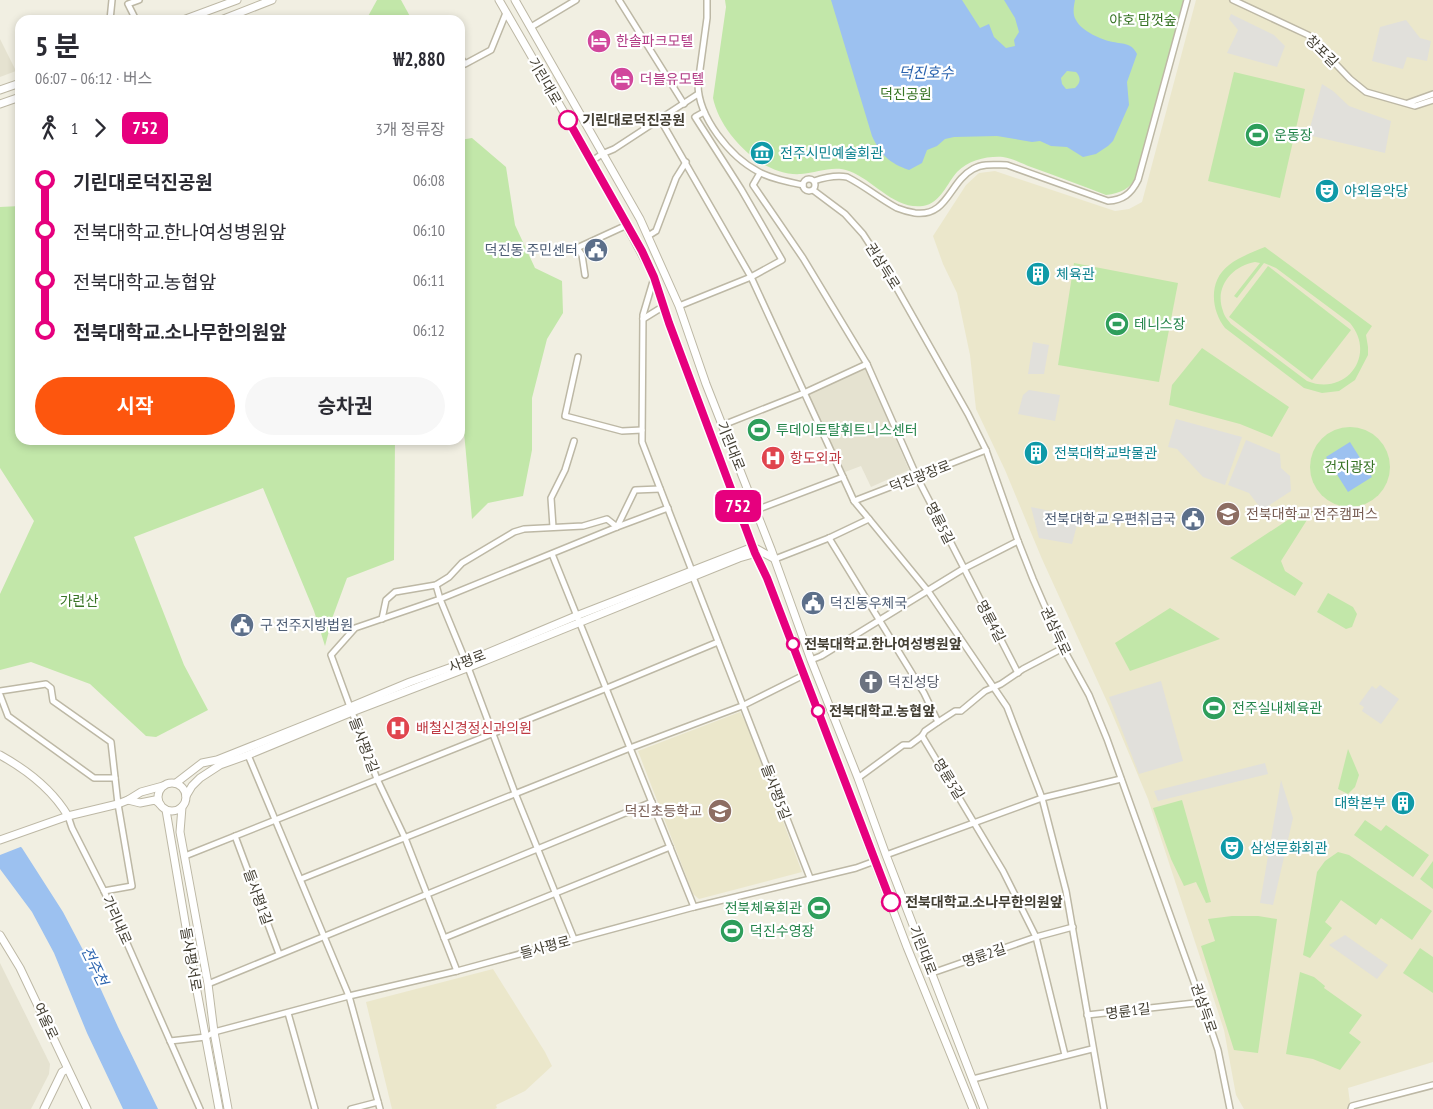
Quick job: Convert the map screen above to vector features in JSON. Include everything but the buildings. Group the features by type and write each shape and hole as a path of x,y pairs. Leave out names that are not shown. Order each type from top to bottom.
{"street":[{"path":"110,15 112,0"},
{"path":"134,15 128,4 139,0"},
{"path":"234,15 272,0"},
{"name":"기린대로","path":"499,0 592,161 654,277 907,947 973,1109"},
{"name":"기린대로","path":"515,0 640,219 679,306 706,384 775,559 811,660 984,1109"},
{"path":"531,27 576,0"},
{"path":"619,0 684,104"},
{"name":"권삼득로","path":"707,0 707,18 698,94 704,112 720,138 735,156 760,173 786,182 803,185 807,191 813,190 845,214 863,234 887,270 986,450 1018,541 1063,648 1089,694 1122,779 1202,1001 1218,1050 1230,1109"},
{"path":"803,185 807,179 814,181 839,176 847,177 897,208 924,214 933,212 946,200 964,175 975,168 990,164 1007,165 1108,201 1125,197 1133,190 1138,180 1187,0"},
{"name":"창포길","path":"1233,0 1308,35 1350,80 1366,92 1415,106 1433,100"},
{"path":"197,15 232,1"},
{"path":"465,64 491,50 506,13"},
{"path":"0,90 15,85"},
{"path":"592,161 614,149 698,94"},
{"path":"1408,103 1433,94"},
{"path":"0,104 15,99"},
{"path":"679,306 751,277 782,260 741,189 695,117 704,112"},
{"path":"660,119 751,277 854,502 928,591 996,687 1007,707 1042,798 1066,891 1087,1015"},
{"path":"648,236 656,231 676,178 686,162"},
{"path":"741,189 753,185 760,173"},
{"path":"813,190 816,187 814,181"},
{"name":"명륜5길","path":"753,185 803,258 867,364 917,477 964,569"},
{"path":"585,275 582,255 577,248 627,225"},
{"name":"들사평5길","path":"654,277 643,315 642,442 742,706 810,878"},
{"path":"643,319 664,306"},
{"path":"578,357 565,416 622,431 642,430"},
{"path":"723,425 804,393 867,364"},
{"path":"553,527 551,498 564,470 574,441"},
{"name":"덕진광장로","path":"854,502 986,450"},
{"path":"756,510 843,478"},
{"path":"617,527 635,490 660,488"},
{"path":"382,619 440,600 668,508"},
{"path":"382,619 386,600 395,592 436,585 450,577 462,563 514,532 553,527 583,526 607,519 617,527"},
{"path":"757,551 775,559 869,520"},
{"path":"829,538 924,693 938,722"},
{"path":"811,660 821,656 964,569 1018,541"},
{"name":"사평로","path":"0,840 54,820 118,804 141,792 176,783 202,763 217,760 466,665 693,574 757,551 771,549"},
{"path":"552,554 694,907"},
{"name":"명륜4길","path":"964,569 1018,673"},
{"path":"436,585 440,600 514,793 574,939"},
{"name":"들사평2길","path":"382,619 355,628 331,656 377,779 405,838 456,971"},
{"name":"들사평2길","path":"276,820 718,642"},
{"path":"858,778 902,746 910,745 922,736 925,731 955,711 961,712 985,692 1063,648"},
{"path":"301,879 348,862 514,793 742,706 804,675"},
{"path":"104,891 132,886 118,804 111,742 53,701 51,688 46,684 0,693 8,716 94,778 115,778"},
{"name":"사평로","path":"182,843 180,832 182,807 192,786 200,778 220,765 248,755 351,709"},
{"name":"명륜3길","path":"922,736 1003,871 1036,937"},
{"name":"가리내로","path":"0,755 42,783 60,802 68,816 72,828 104,891 200,1109"},
{"path":"248,755 349,996 380,1109"},
{"path":"886,855 1042,798 1122,779"},
{"path":"176,783 183,788 186,796"},
{"path":"160,804 158,796 163,786"},
{"path":"128,800 140,803 155,800 166,810 174,811 182,807"},
{"path":"208,984 652,802"},
{"name":"들사평서로","path":"166,810 219,1109"},
{"path":"185,856 276,820"},
{"name":"들사평1길","path":"236,836 279,954"},
{"name":"들사평서로","path":"182,843 208,984 214,1032 228,1109"},
{"path":"444,938 554,892 670,847"},
{"name":"들사평로","path":"170,1041 206,1036 214,1032 349,996 456,971 694,907 856,868 875,861"},
{"name":"명륜2길","path":"932,973 1036,937 1073,927"},
{"name":"여울로","path":"0,935 20,968 87,1109"},
{"path":"1036,937 1066,1055"},
{"name":"명륜1길","path":"1104,1109 1087,1015 1202,1001"},
{"path":"288,1012 315,1109"},
{"path":"973,1080 1092,1049"},
{"path":"44,1109 62,1072 68,1069"},
{"path":"1351,1109 1352,1106 1367,1106 1433,1085"},
{"path":"351,1109 378,1102"}],"shaded area":[{"name":"전북대학교 전주캠퍼스","path":"1196,0 1433,0 1433,1062 1348,1088 1350,1103 1348,1109 1244,1109 1236,1095 1224,1030 1148,799 1109,706 1042,559 1005,470 976,409 970,355 957,293 943,264 933,236 966,185 979,173 995,171 1115,211 1129,209 1142,202"},
{"path":"1231,14 1274,35 1285,46 1277,67 1227,53 1238,30 1229,19"},
{"path":"1406,20 1420,38 1431,41 1427,61 1407,57 1403,69 1372,61 1380,27"},
{"path":"0,39 15,71 0,77"},
{"path":"1322,84 1333,91 1349,106 1391,121 1385,153 1308,135"},
{"path":"1033,342 1049,345 1044,374 1028,374"},
{"path":"865,367 909,470 871,487 861,466 845,472 807,394"},
{"path":"1029,390 1060,395 1055,421 1018,414 1023,395"},
{"path":"1176,419 1242,437 1225,485 1203,477 1177,449 1168,447"},
{"path":"1246,440 1280,454 1281,468 1290,476 1291,491 1262,510 1249,493 1228,485"},
{"path":"1031,507 1079,517 1072,544 1039,538"},
{"path":"1161,681 1183,761 1139,774 1109,697"},
{"path":"1380,685 1399,699 1381,724 1362,711 1364,707 1359,704 1372,686 1376,689"},
{"name":"덕진초등학교","path":"740,712 746,723 802,872 699,899 693,894 638,751"},
{"path":"1265,763 1268,774 1158,801 1154,791"},
{"path":"1281,780 1293,818 1273,905 1260,903"},
{"path":"1345,935 1388,965 1377,979 1329,945"},
{"path":"0,963 50,1064 49,1074 31,1109 0,1109"},
{"path":"493,969 552,1066 525,1091 496,1105 497,1108 495,1109 392,1109 366,1002"}],"green space":[{"path":"377,0 401,0 409,15 369,15"},
{"name":"덕진공원","path":"725,0 1185,0 1137,176 1128,187 1121,192 1106,195 1010,159 991,157 967,164 957,172 934,201 923,206 913,206 893,199 858,175 843,169 801,174 786,173 772,168 745,150 734,138 724,125 713,98 726,7"},
{"name":"운동장","path":"1234,72 1305,89 1280,198 1208,181"},
{"path":"472,138 506,167 515,225 535,268 562,281 563,313 547,339 532,398 532,450 523,496 488,503 472,519 465,443 465,139"},
{"name":"가련산","path":"15,206 15,445 395,445 394,560 347,578 333,616 325,646 314,611 263,488 134,537 184,665 208,710 156,737 146,736 90,684 31,662 0,670 0,594 34,521 0,468 0,207"},
{"path":"1265,247 1372,326 1366,335 1368,355 1355,380 1339,391 1322,393 1304,388 1225,328 1220,321 1214,296 1215,287 1222,272 1233,262","holes":["1260,263 1234,296 1237,298 1264,263 1276,268 1350,323 1358,335 1359,360 1345,378 1334,383 1321,384 1307,381 1231,324 1226,318 1221,302 1221,294 1227,279 1232,273 1247,264"]},
{"name":"테니스장","path":"1074,263 1178,283 1159,382 1058,365"},
{"path":"1268,266 1351,330 1312,380 1229,317"},
{"path":"1202,348 1289,407 1272,437 1240,424 1169,405 1172,385"},
{"name":"건지광장","path":"1342,427 1358,427 1379,438 1390,459 1390,475 1379,496 1358,507 1342,507 1328,501 1316,489 1310,475 1310,459 1316,445 1328,433"},
{"path":"1306,508 1312,512 1281,561 1285,571 1303,583 1295,596 1230,558"},
{"path":"1328,593 1353,607 1357,614 1352,627 1346,629 1317,612"},
{"path":"1170,608 1220,639 1130,671 1115,643"},
{"path":"1348,749 1359,775 1355,787 1348,794 1338,789"},
{"path":"1182,800 1211,902 1206,903 1196,882 1184,886 1171,859 1153,808"},
{"path":"1365,820 1381,831 1386,825 1429,855 1413,877 1354,835"},
{"path":"1338,852 1349,855 1432,911 1412,940 1381,918 1376,925 1341,900 1325,922 1332,928 1310,958 1303,955 1317,872 1325,861"},
{"path":"1433,861 1433,889 1420,879"},
{"path":"1232,916 1258,916 1277,919 1258,1053 1234,1050 1201,946 1215,941 1208,919"},
{"path":"1420,948 1433,957 1433,993 1403,973"},
{"path":"1300,972 1314,977 1325,986 1324,988 1362,1015 1349,1033 1361,1042 1340,1070 1313,1059 1286,1054"}],"water":[{"name":"덕진호수","path":"831,0 962,0 980,28 989,24 994,37 1006,48 1015,46 1014,40 1019,32 1015,18 1004,0 1075,0 1074,15 1082,28 1103,39 1130,46 1137,54 1127,82 1129,105 1113,141 1096,154 1083,157 1067,147 1051,146 1040,141 1032,142 997,136 954,137 945,139 937,146 927,150 922,163 909,170 886,158 872,136","holes":["1067,71 1076,72 1079,78 1078,84 1075,88 1066,89 1062,84 1061,78"]},
{"path":"1350,442 1372,477 1348,492 1326,457"},
{"path":"0,826 22,848 63,912 83,950 158,1109 123,1109 87,1033 54,953 32,912 0,869"}],"pier":[{"path":"2,825 23,846 0,855 0,826"}],"bus line":[{"name":"752","path":"568,120 642,251 654,277 669,323 755,553 767,578 891,902"}],"place":[{"name":"한솔파크모텔","path":"599,41"},
{"name":"더블유모텔","path":"622,79"},
{"name":"기린대로덕진공원","path":"568,120"},
{"name":"운동장","path":"1257,135"},
{"name":"전주시민예술회관","path":"762,153"},
{"name":"야외음악당","path":"1327,191"},
{"name":"덕진동 주민센터","path":"596,250"},
{"name":"체육관","path":"1038,274"},
{"name":"테니스장","path":"1117,324"},
{"name":"투데이토탈휘트니스센터","path":"759,430"},
{"name":"전북대학교박물관","path":"1036,453"},
{"name":"항도외과","path":"773,458"},
{"name":"전북대학교 전주캠퍼스","path":"1228,514"},
{"name":"전북대학교 우편취급국","path":"1193,519"},
{"name":"덕진동우체국","path":"813,603"},
{"name":"구 전주지방법원","path":"242,625"},
{"name":"전북대학교.한나여성병원앞","path":"793,644"},
{"name":"덕진성당","path":"871,682"},
{"name":"전주실내체육관","path":"1214,708"},
{"name":"전북대학교.농협앞","path":"818,711"},
{"name":"배철신경정신과의원","path":"398,728"},
{"name":"대학본부","path":"1403,803"},
{"name":"덕진초등학교","path":"720,811"},
{"name":"삼성문화회관","path":"1232,848"},
{"name":"전북대학교.소나무한의원앞","path":"891,902"},
{"name":"전북체육회관","path":"819,908"},
{"name":"덕진수영장","path":"732,931"}],"park label":[{"name":"야호 맘껏숲","path":"1143,20"}],"water label":[{"name":"전주천","path":"95,966"}]}
